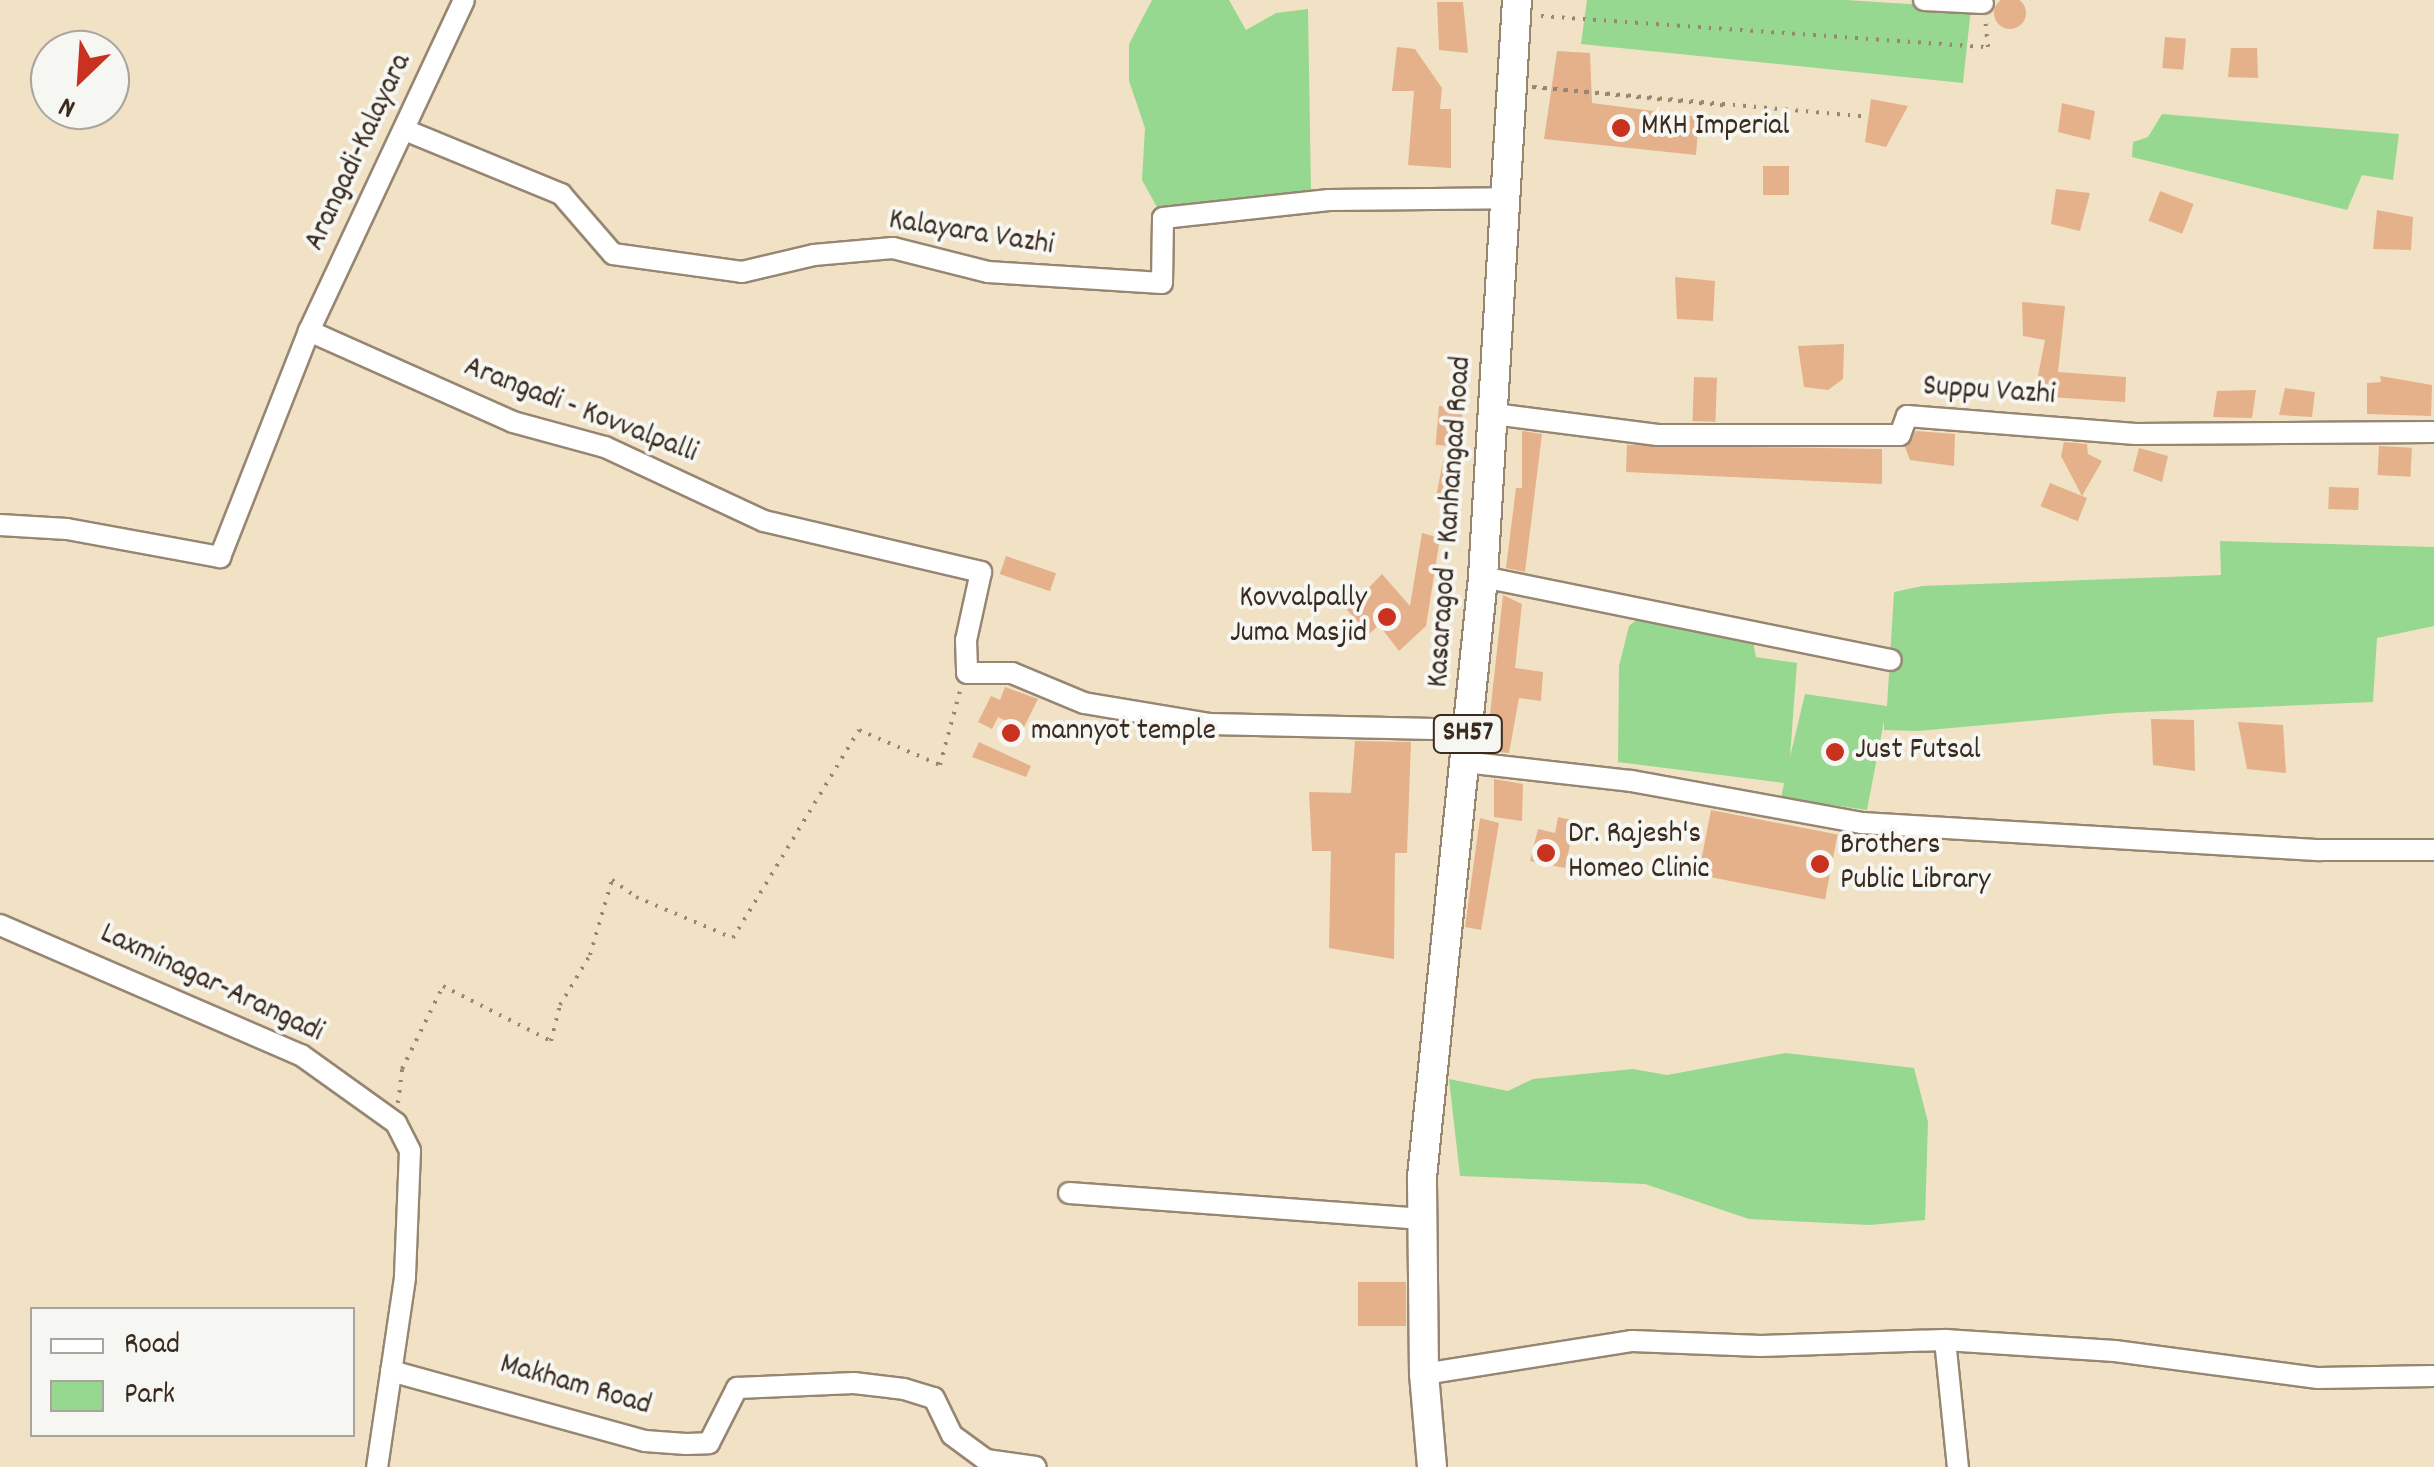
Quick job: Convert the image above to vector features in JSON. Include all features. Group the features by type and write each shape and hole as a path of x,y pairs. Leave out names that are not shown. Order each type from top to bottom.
{"main road":[{"name":"Kasaragod - Kanhangad Road","path":"1432,1467 1424,1374 1423,1220 1483,578 1508,198 1516,7"}],"street":[{"name":"Arangadi-Kalayara","path":"309,332 464,0"},
{"path":"1924,0 1983,3"},
{"name":"Kalayara Vazhi","path":"405,130 561,194 613,254 742,272 814,255 892,248 988,272 1162,283 1163,218 1329,200 1508,198"},
{"path":"0,525 68,528 220,557 309,332"},
{"name":"Arangadi - Kovvalpalli","path":"309,332 513,422 605,447 764,521 981,572 966,640 967,673"},
{"name":"Suppu Vazhi","path":"1494,414 1658,435 1900,435 1907,416 2135,434 2434,432"},
{"path":"1483,578 1891,660"},
{"path":"967,673 1012,673 1084,703 1210,724 1468,730"},
{"path":"1464,762 1630,781 1862,823 2320,850 2434,850"},
{"name":"Laxminagar-Arangadi","path":"0,925 301,1054 396,1124"},
{"path":"376,1467 404,1278 410,1151 396,1124"},
{"path":"1068,1193 1423,1220"},
{"path":"1945,1340 1958,1467"},
{"path":"1424,1374 1632,1342 1762,1346 1945,1340 2115,1352 2318,1378 2434,1376"},
{"name":"Makham Road","path":"392,1370 645,1441 686,1444 709,1442 737,1388 854,1384 904,1389 934,1398 952,1435 986,1460 1036,1467"}],"path":[{"path":"1516,7 1988,47 1983,3"},
{"path":"1514,85 1868,117"},
{"path":"396,1124 402,1069 443,986 551,1041 560,1005 590,955 612,880 636,897 734,938 859,730 940,765 944,732 967,673"}],"green space":[{"path":"1152,0 1229,0 1246,30 1276,13 1308,9 1311,192 1158,209 1142,180 1145,128 1129,81 1129,44"},
{"path":"1587,0 1846,0 1971,8 1963,83 1581,44"},
{"path":"2162,114 2399,134 2393,180 2362,175 2347,210 2132,157 2133,142 2148,137"},
{"path":"2220,541 2434,547 2434,626 2377,638 2373,702 2117,713 1918,731 1884,730 1884,721 1867,810 1781,798 1784,783 1618,762 1619,666 1629,626 1640,617 1753,642 1756,657 1797,663 1790,757 1805,694 1887,706 1894,592 1922,586 2221,575"},
{"path":"1786,1053 1914,1068 1928,1122 1925,1220 1870,1225 1749,1219 1645,1184 1460,1176 1449,1079 1508,1091 1533,1079 1633,1069 1667,1075"}],"building":[{"path":"2003,-1 2017,-1 2025,7 2025,19 2016,28 2004,28 1995,19 1995,7"},
{"path":"1437,2 1463,2 1468,53 1439,50"},
{"path":"2165,37 2186,39 2183,70 2162,68"},
{"path":"1397,47 1415,49 1442,88 1440,109 1451,109 1451,168 1408,165 1414,91 1392,91"},
{"path":"2231,48 2257,48 2258,78 2228,77"},
{"name":"MKH Imperial","path":"1557,51 1590,53 1592,103 1699,117 1696,155 1544,139"},
{"path":"1871,99 1908,106 1886,147 1865,142"},
{"path":"2062,103 2095,111 2090,140 2058,132"},
{"path":"1763,166 1789,166 1789,195 1763,195"},
{"path":"2056,189 2090,193 2080,231 2051,224"},
{"path":"2160,191 2194,204 2182,234 2149,221"},
{"path":"2377,210 2413,217 2411,250 2373,249"},
{"path":"1675,277 1715,281 1713,321 1677,319"},
{"path":"2022,302 2065,306 2058,372 2126,377 2125,402 2034,396 2045,340 2023,336"},
{"path":"1844,344 1843,379 1828,390 1804,387 1798,346"},
{"path":"2380,376 2432,385 2431,416 2367,414 2367,383 2381,382"},
{"path":"1694,377 1717,378 1715,422 1692,421"},
{"path":"2285,388 2315,392 2312,417 2279,415"},
{"path":"2256,390 2252,418 2213,417 2217,391"},
{"path":"1439,406 1463,408 1460,447 1436,445"},
{"path":"1522,431 1542,434 1525,572 1506,568 1516,488 1522,488"},
{"path":"1916,431 1955,434 1954,466 1910,460 1905,447"},
{"path":"2064,442 2087,444 2088,454 2102,461 2082,496 2061,456"},
{"path":"1627,445 1882,449 1882,484 1626,472"},
{"path":"2379,446 2412,448 2410,477 2377,475"},
{"path":"2139,448 2168,456 2162,482 2133,471"},
{"path":"1443,461 1459,464 1452,497 1437,494"},
{"path":"2050,483 2087,498 2078,521 2041,506"},
{"path":"2329,487 2359,488 2358,510 2328,509"},
{"name":"Kovvalpally Juma Masjid","path":"1422,533 1440,538 1426,626 1399,651 1379,625 1369,634 1347,610 1382,574 1410,606"},
{"path":"1006,556 1056,573 1050,591 1000,574"},
{"path":"1503,595 1522,604 1515,668 1543,672 1541,701 1519,698 1509,753 1486,751"},
{"path":"1005,687 1038,699 1023,729 998,717 992,729 978,722 991,696 1000,700"},
{"path":"2151,719 2194,720 2195,771 2153,765"},
{"path":"2238,722 2283,725 2286,773 2247,769"},
{"path":"1355,741 1411,742 1407,853 1395,853 1394,959 1329,948 1331,851 1312,851 1309,792 1351,793"},
{"path":"979,742 1031,766 1026,777 972,757"},
{"path":"1494,779 1523,784 1522,821 1494,817"},
{"path":"1711,810 1838,835 1825,899 1698,875"},
{"path":"1558,817 1575,821 1565,868 1530,861 1538,829 1555,833"},
{"path":"1480,818 1499,823 1481,930 1465,927"},
{"path":"1358,1282 1406,1282 1406,1326 1358,1326"}],"place":[{"name":"MKH Imperial","path":"1621,128"},
{"name":"Kovvalpally Juma Masjid","path":"1387,617"},
{"name":"mannyot temple","path":"1011,733"},
{"name":"Just Futsal","path":"1835,752"},
{"name":"Dr. Rajesh's Homeo Clinic","path":"1546,853"},
{"name":"Brothers Public Library","path":"1820,864"}]}
